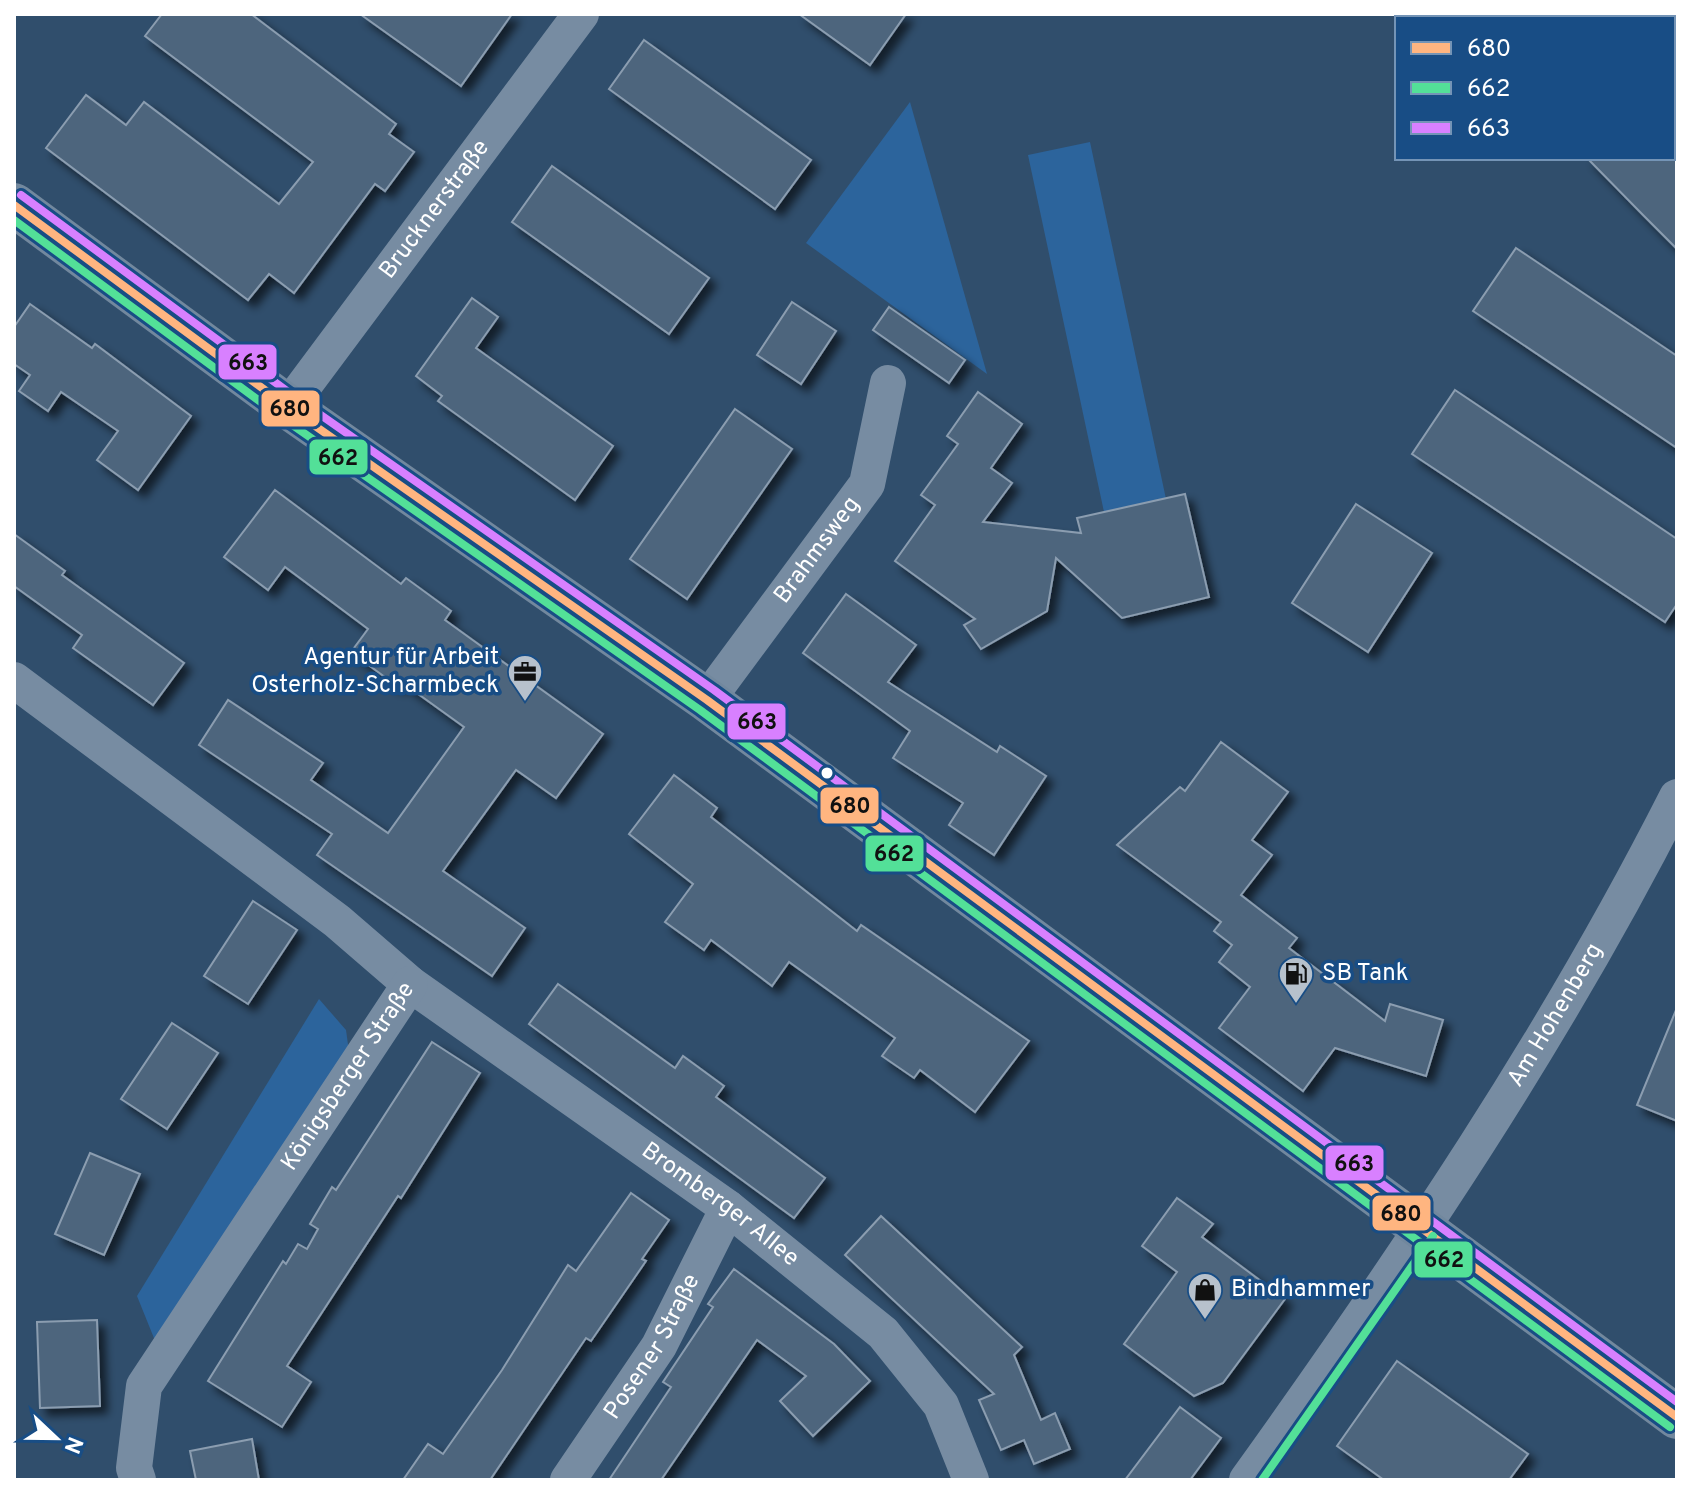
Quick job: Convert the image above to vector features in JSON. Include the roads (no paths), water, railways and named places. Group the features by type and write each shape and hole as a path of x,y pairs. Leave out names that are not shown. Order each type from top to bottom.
{"street":[{"name":"Brucknerstraße","path":"288,407 581,14"},
{"path":"14,205 288,407 707,700 1677,1417"},
{"name":"Brahmsweg","path":"707,700 867,484 888,383"},
{"name":"Königsberger Straße","path":"14,680 337,921 410,984 144,1386 134,1468 138,1480"},
{"name":"Am Hohenberg","path":"1247,1480 1423,1229 1532,1059 1630,889 1677,797"},
{"name":"Bromberger Allee","path":"410,984 728,1208 883,1333 941,1405 971,1480"},
{"name":"Posener Straße","path":"568,1480 659,1346 728,1208"}],"place":[{"name":"Agentur für Arbeit Osterholz-Scharmbeck","path":"525,703"},
{"name":"SB Tank","path":"1296,1005"},
{"name":"Bindhammer","path":"1205,1321"}]}
